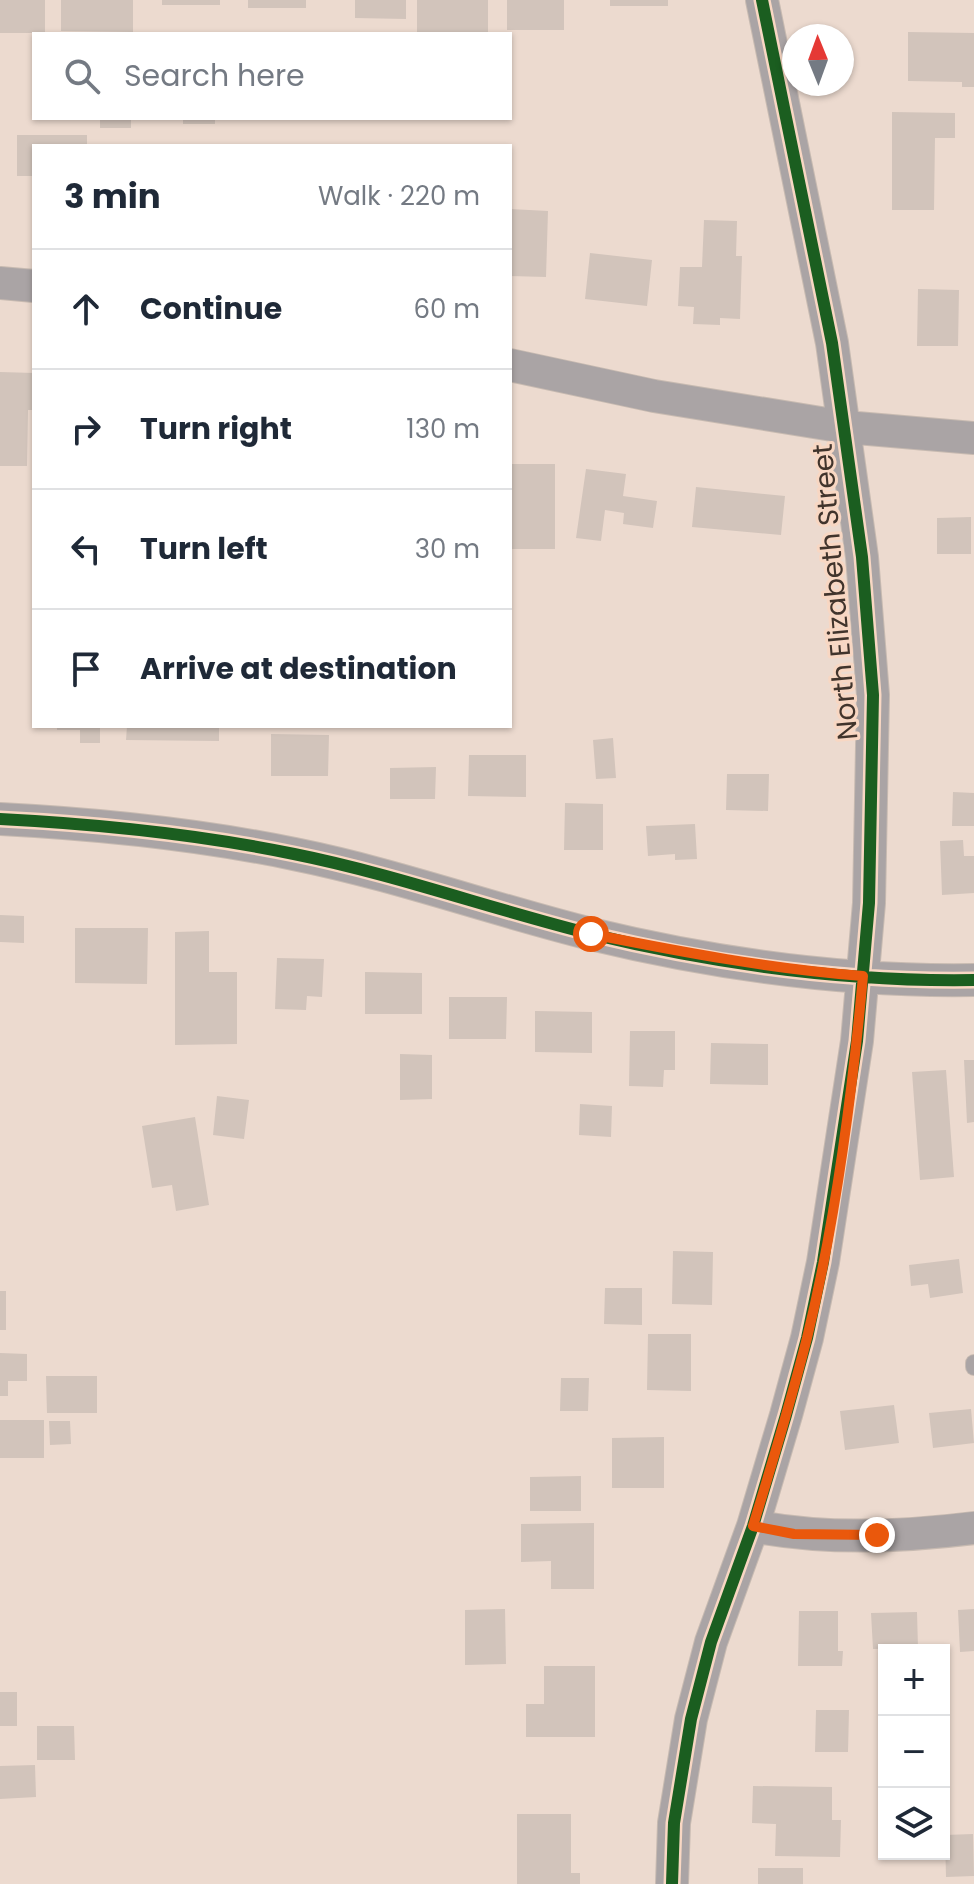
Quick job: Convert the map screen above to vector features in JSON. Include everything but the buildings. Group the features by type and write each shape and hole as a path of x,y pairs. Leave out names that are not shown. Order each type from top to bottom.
{"street":[{"name":"North Elizabeth Street","path":"672,1884 674,1823 691,1719 711,1642 753,1526 807,1338 823,1262 855,1056 869,903 873,695 862,557 845,427 815,257 762,0"},
{"path":"0,283 32,286"},
{"path":"512,365 654,396 845,427 974,438"},
{"path":"0,819 171,834 294,854 432,888 591,934 709,958 809,972 974,980"},
{"path":"753,1526 794,1534 877,1535 974,1528"}],"cycle path":[{"path":"672,1884 674,1823 691,1719 711,1642 753,1526 786,1415 823,1262 857,1041 869,903 873,695 862,557 832,343 762,0"},
{"path":"0,819 147,831 294,854 369,871 591,934 733,962 878,978 974,980"}],"route":[{"path":"591,934 709,958 863,976 839,1172 823,1262 807,1338 753,1526 794,1534 877,1535"}]}
